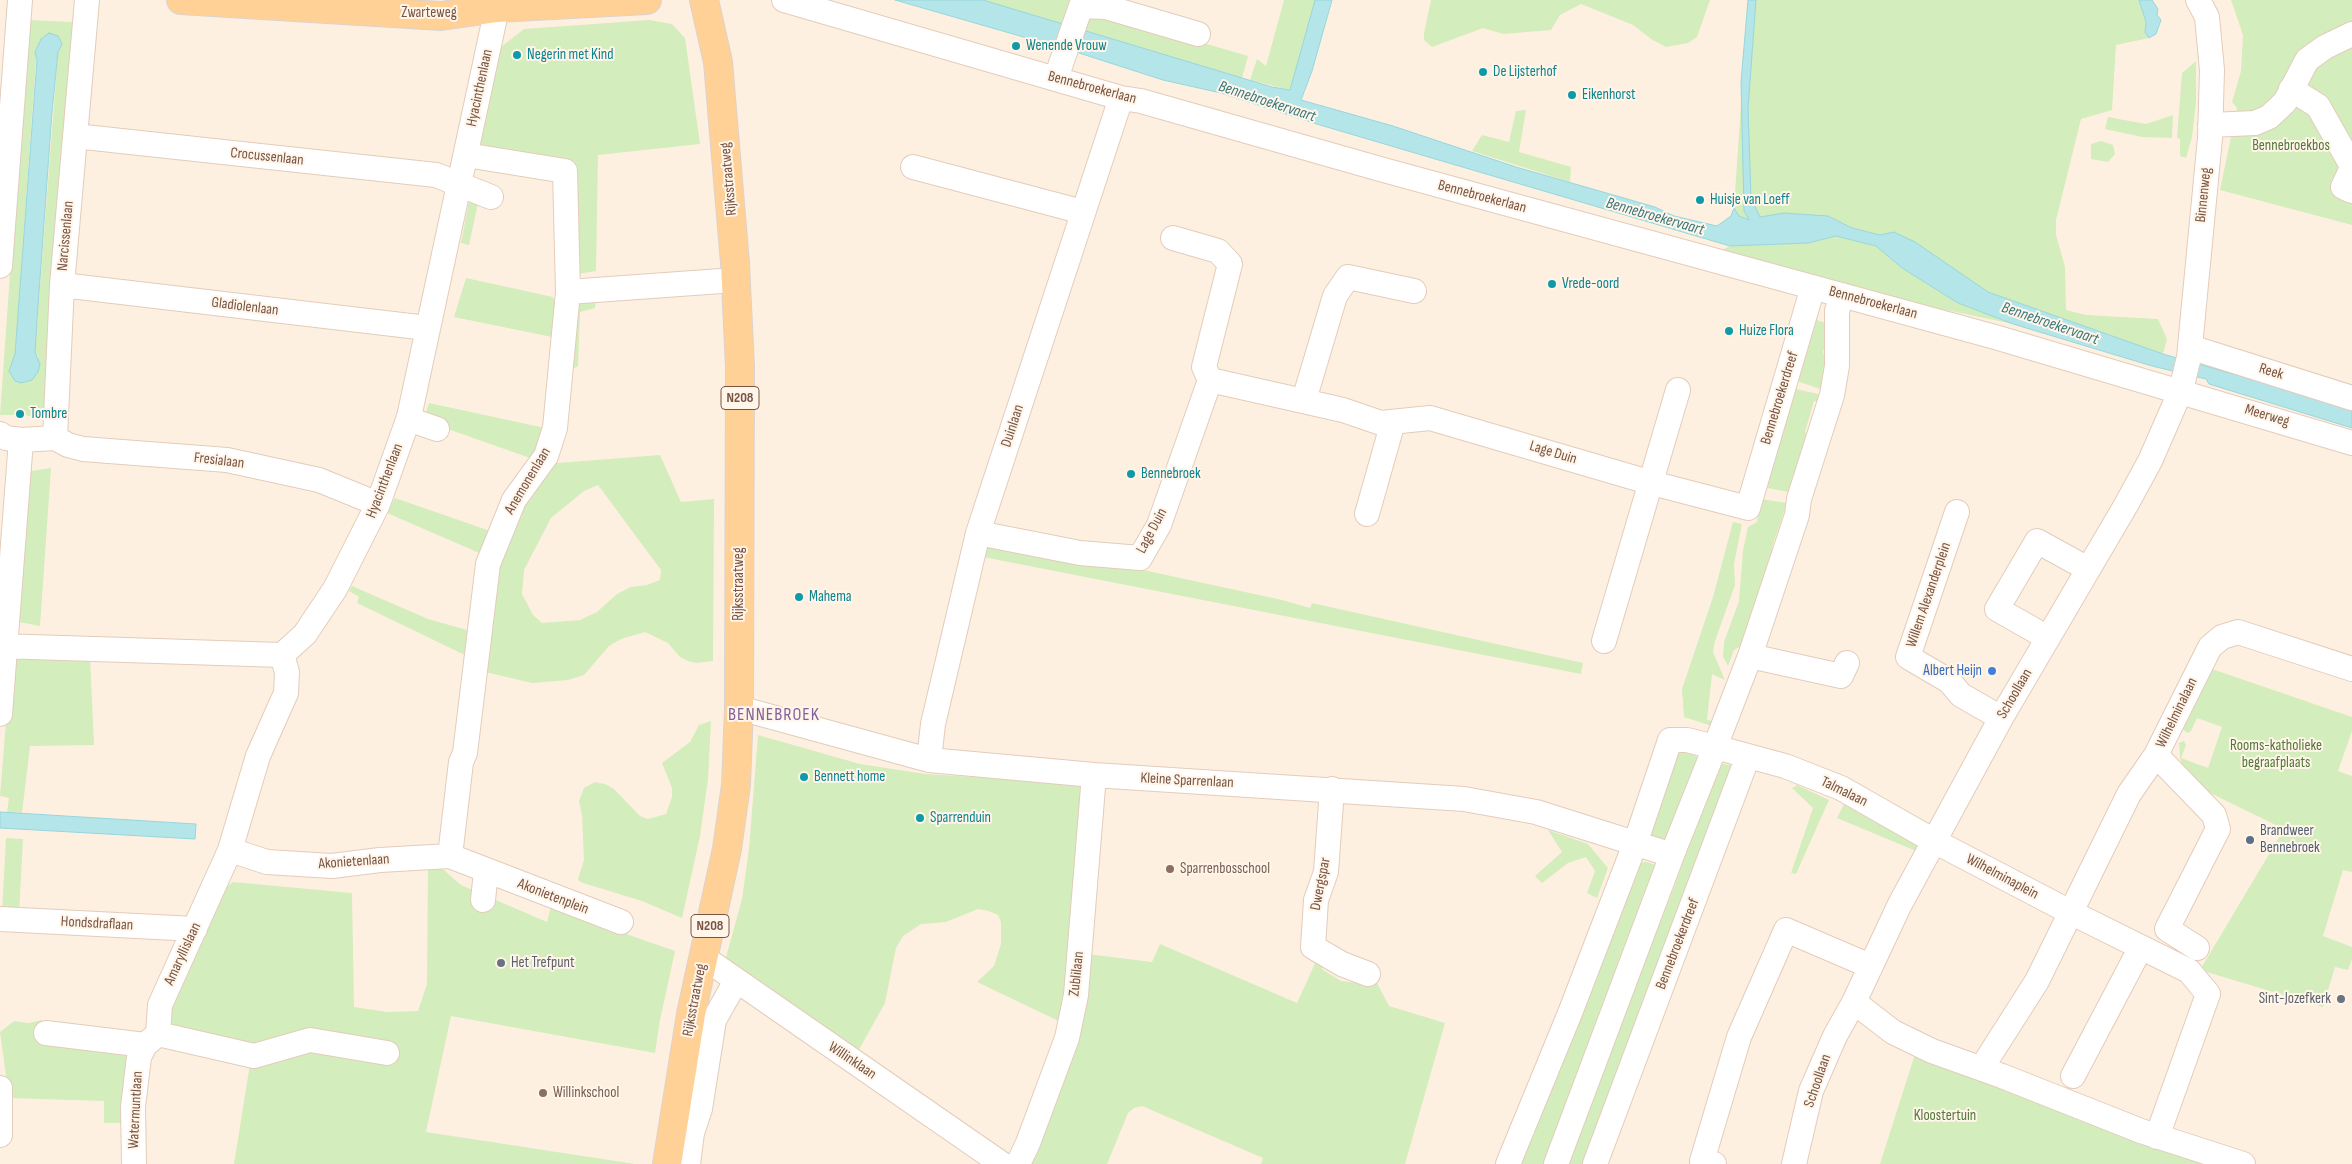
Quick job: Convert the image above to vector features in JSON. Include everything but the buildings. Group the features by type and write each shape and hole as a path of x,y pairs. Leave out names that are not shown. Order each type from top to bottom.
{"main road":[{"name":"Zwarteweg","path":"194,1 497,8 648,0"},
{"name":"Rijksstraatweg","path":"667,1164 670,1135 703,957 727,849 736,785 739,708 740,367 736,273 718,62 704,0"}],"street":[{"path":"0,266 20,0"},
{"name":"Narcissenlaan","path":"56,438 62,285 87,0"},
{"name":"Bennebroekerlaan","path":"784,0 1121,98 1141,101 1380,169 1842,295 2186,368"},
{"name":"Binnenweg","path":"2186,368 2210,125 2212,70 2207,17 2198,0"},
{"path":"1056,78 1081,9 1130,6 1198,34"},
{"name":"Hyacinthenlaan","path":"282,655 340,599 382,512 434,325 458,182 466,155 497,8"},
{"path":"2210,125 2255,123 2269,117 2285,102 2307,60 2325,46 2352,34"},
{"path":"2291,89 2318,106 2351,163 2343,187 2352,191"},
{"name":"Duinlaan","path":"929,760 933,724 978,533 1121,98"},
{"name":"Crocussenlaan","path":"75,136 436,175 458,182 491,197"},
{"name":"Anemonenlaan","path":"450,856 461,762 466,753 488,564 514,500 546,456 555,428 568,292 565,171 466,155"},
{"path":"913,167 1083,212"},
{"name":"Lage Duin","path":"978,533 1080,553 1140,558 1159,525 1210,380 1204,367 1230,264 1218,251 1173,238"},
{"path":"1304,400 1335,296 1348,277 1414,291"},
{"path":"568,292 720,281"},
{"name":"Gladiolenlaan","path":"62,285 434,325"},
{"name":"Bennebroekerdreef","path":"1748,508 1813,287"},
{"path":"1556,1164 1672,855 1751,652 1797,515 1799,499 1832,395 1837,366 1837,311 1842,295"},
{"name":"Reek","path":"2186,368 2352,398"},
{"name":"Meerweg","path":"2186,368 2352,443"},
{"name":"Schoollaan","path":"1794,1164 1811,1091 1835,1036 1854,1002 1870,966 1934,841 2001,718 2150,460 2186,368"},
{"name":"Lage Duin","path":"1210,380 1304,400 1343,410 1381,423 1430,418 1652,483 1748,508"},
{"path":"1604,642 1678,390"},
{"path":"408,419 438,430"},
{"path":"1368,514 1394,422"},
{"path":"0,714 10,437 56,438"},
{"name":"Fresialaan","path":"56,438 68,445 83,449 227,460 319,480 382,512"},
{"name":"Willem Alexanderplein","path":"1957,512 1908,657 1949,682 1961,696 2001,718"},
{"path":"2048,638 1998,609 2037,541 2088,569"},
{"name":"Wilhelminalaan","path":"1994,1068 2129,794 2156,755 2210,647 2222,637 2238,632 2352,669"},
{"path":"2,646 282,655"},
{"path":"1751,652 1841,676 1848,663"},
{"name":"Amaryllislaan","path":"152,1039 160,1005 230,850 258,756 286,693 287,672 282,655"},
{"name":"Kleine Sparrenlaan","path":"739,708 929,760 1094,775 1464,799 1527,810 1635,844"},
{"path":"1508,1164 1570,1013 1635,844 1670,740 1687,740 1748,756"},
{"path":"2156,755 2214,815 2218,829 2167,929 2197,948"},
{"name":"Bennebroekerdreef","path":"1595,1164 1748,756"},
{"name":"Talmalaan","path":"1748,756 1785,766 1842,788 1934,841"},
{"name":"Zublilaan","path":"1018,1164 1028,1143 1067,1038 1076,994 1094,775"},
{"name":"Dwergspar","path":"1332,789 1326,872 1316,900 1313,947 1342,964 1368,974"},
{"name":"Wilhelminaplein","path":"1934,841 2070,912"},
{"path":"1635,844 1672,855"},
{"name":"Akonietenlaan","path":"230,850 267,862 332,866 380,860 450,856"},
{"name":"Akonietenplein","path":"450,856 486,872 621,922"},
{"path":"482,900 486,872"},
{"path":"2070,912 2189,970 2208,994 2157,1137"},
{"name":"Hondsdraflaan","path":"0,919 195,929"},
{"path":"1714,1164 1702,1161 1738,1037 1786,930 1870,966"},
{"path":"2073,1076 2142,947"},
{"name":"Willinklaan","path":"703,957 736,982 1002,1164"},
{"name":"Rijksstraatweg","path":"688,1164 692,1133 700,1109 714,1020 736,982"},
{"path":"1854,1002 1893,1032 1932,1051 1994,1068 2157,1137 2243,1164"},
{"path":"46,1033 152,1039 254,1056 310,1040 387,1053"},
{"name":"Watermuntlaan","path":"134,1164 133,1107 139,1057 152,1039"},
{"path":"0,1088 1,1120"}],"green space":[{"path":"983,0 1073,0 1064,25"},
{"path":"1284,0 1315,0 1290,90 1250,80 1257,59 1266,66"},
{"path":"1431,0 1710,0 1697,37 1688,43 1666,47 1651,39 1633,25 1581,4 1560,15 1551,30 1503,34 1483,28 1432,47 1424,40"},
{"path":"1748,0 2139,0 2146,22 2145,32 2149,38 2116,45 2112,110 2081,119 2056,220 2056,235 2065,267 2066,310 2086,315 2158,319 2167,339 2163,354 1988,292 1880,235 1852,228 1828,216 1784,213 1749,221 1739,216 1734,208"},
{"name":"Bennebroekbos","path":"2231,0 2352,0 2352,225 2220,190 2237,108 2232,102 2241,71 2243,35"},
{"path":"1111,16 1248,56 1242,78 1082,30 1088,18"},
{"path":"28,20 73,22 47,421 25,415 0,415","holes":["62,44 58,52 35,352 39,358 15,354 37,46"]},
{"path":"649,20 672,24 685,38 700,144 598,155 596,271 571,275 568,169 477,149 501,47 524,29"},
{"path":"2196,61 2196,103 2192,137 2186,158 2180,156 2180,139 2177,138 2182,73"},
{"path":"1526,110 1519,152 1571,167 1570,182 1472,151 1482,135 1509,142 1516,111"},
{"path":"2173,115 2172,138 2142,137 2105,129 2108,117 2146,124"},
{"path":"2101,141 2113,145 2115,154 2108,162 2091,159 2091,144"},
{"path":"469,201 478,203 469,245 461,243"},
{"path":"1836,236 1876,246 1902,268 1958,303 2013,324 1850,290 1718,252 1730,246 1808,243"},
{"path":"466,278 553,297 557,309 552,337 454,317"},
{"path":"596,298 595,308 580,312 578,366 569,371 575,300"},
{"path":"1812,319 1831,324 1823,352 1827,364 1820,389 1797,381"},
{"path":"1792,388 1822,395 1821,402 1814,401 1805,432 1811,439 1794,493 1762,487"},
{"path":"429,403 545,428 533,459 442,427 426,413"},
{"path":"660,455 681,502 714,499 713,661 697,663 688,661 680,657 668,643 645,632 621,639 609,646 584,675 568,680 532,683 481,671 492,564 545,464","holes":["598,485 661,570 660,580 647,585 631,587 617,594 597,612 580,620 542,623 533,615 522,594 524,570 551,518 584,491"]},
{"path":"51,468 40,626 14,621 24,474"},
{"path":"395,498 496,533 484,555 387,513"},
{"path":"1761,499 1787,503 1772,547 1778,561 1750,641 1734,650 1728,666 1723,657 1724,642 1739,601 1743,550 1748,527 1757,522"},
{"path":"1733,522 1742,524 1734,564 1735,585 1715,641 1713,652 1725,680 1712,674 1707,720 1718,722 1715,727 1684,717 1682,689 1713,597"},
{"path":"982,542 1134,568 1282,600 1310,608 1312,603 1583,663 1581,674 978,556"},
{"path":"352,586 428,619 474,632 473,659 357,603 359,597 349,591"},
{"path":"90,657 94,745 30,746 22,813 7,812 9,798 0,796 10,673 16,658"},
{"name":"Rooms-katholieke begraafplaats","path":"2212,669 2352,717 2352,731 2338,771 2352,776 2352,872 2343,870 2323,936 2352,947 2352,959 2348,970 2335,967 2323,1007 2200,970 2284,829 2206,791 2187,779 2180,758 2179,743 2184,741 2186,745 2181,758 2208,768 2222,727 2197,718 2191,731 2188,733 2183,730"},
{"path":"711,721 708,779 700,836 682,918 642,901 580,882 578,879 584,860 582,815 579,801 584,788 595,782 605,784 614,789 640,816 648,819 666,814 672,797 672,788 662,763 690,742 699,725"},
{"path":"758,735 860,764 925,774 1086,784 1067,1025 977,982 994,966 1001,944 1001,922 998,915 989,911 978,909 946,922 921,924 903,936 896,948 885,1003 857,1053 725,961 742,899 749,849"},
{"path":"1683,751 1696,755 1699,764 1674,832 1663,841 1653,837 1647,828 1673,757"},
{"path":"1718,763 1730,765 1735,771 1587,1164 1564,1164 1673,890"},
{"path":"1797,785 1829,800 1796,874 1791,873 1813,808 1792,788"},
{"path":"1845,802 1918,845 1916,851 1837,818"},
{"path":"1548,830 1588,844 1608,868 1597,898 1587,893 1595,871 1586,857 1568,863 1542,883 1535,876 1562,852"},
{"path":"6,838 23,839 19,914 2,913"},
{"path":"1647,862 1656,865 1547,1164 1517,1164 1637,863"},
{"path":"438,865 461,885 547,922 552,902 629,935 675,951 655,1053 451,1016 426,1132 635,1164 234,1164 250,1064 258,1046 174,1027 169,1016 177,977 217,894 233,882 352,893 354,1007 387,1012 418,1011 427,984 428,866"},
{"path":"1160,944 1297,1003 1317,959 1323,970 1341,981 1374,985 1377,983 1389,1006 1445,1023 1405,1164 1261,1164 1263,1158 1142,1106 1134,1108 1128,1113 1107,1164 1030,1164 1054,1109 1069,1065 1087,954 1152,962"},
{"path":"42,1020 42,1044 122,1049 129,1054 127,1123 104,1123 104,1101 9,1098 0,1032 14,1021 29,1023"},
{"name":"Kloostertuin","path":"1915,1054 2206,1164 1880,1164"}],"water":[{"name":"Bennebroekervaart","path":"895,0 983,0 1272,87 1290,90 1315,0 1332,0 1312,71 1301,100 1393,126 1516,167 1655,207 1674,216 1717,226 1731,216 1734,208 1739,216 1749,220 1744,211 1741,82 1748,0 1756,0 1748,109 1751,198 1760,217 1784,213 1828,216 1852,228 1880,235 1894,232 1915,242 1988,292 2163,354 2352,408 2352,428 2209,384 2206,379 2152,366 2013,324 1958,303 1902,268 1876,246 1836,236 1808,243 1730,246 1320,125 1221,93 1163,80 1079,53"},
{"path":"2139,0 2152,0 2158,9 2157,15 2161,20 2156,34 2149,38 2145,32 2146,22"},
{"path":"49,33 58,36 62,44 58,52 52,112 37,320 35,352 40,364 38,372 32,380 21,383 15,381 9,371 15,354 37,60 35,52 41,39"},
{"path":"0,812 196,824 195,839 0,828"}],"place":[{"name":"Wenende Vrouw","path":"1016,46"},
{"name":"Negerin met Kind","path":"517,55"},
{"name":"De Lijsterhof","path":"1483,72"},
{"name":"Eikenhorst","path":"1572,95"},
{"name":"Huisje van Loeff","path":"1700,200"},
{"name":"Vrede-oord","path":"1552,284"},
{"name":"Huize Flora","path":"1729,331"},
{"name":"Tombre","path":"20,414"},
{"name":"Bennebroek","path":"1131,474"},
{"name":"Mahema","path":"799,597"},
{"name":"Albert Heijn","path":"1992,671"},
{"name":"Bennett home","path":"804,777"},
{"name":"Sparrenduin","path":"920,818"},
{"name":"Brandweer Bennebroek","path":"2250,840"},
{"name":"Sparrenbosschool","path":"1170,869"},
{"name":"Het Trefpunt","path":"501,963"},
{"name":"Sint-Jozefkerk","path":"2341,999"},
{"name":"Willinkschool","path":"543,1093"}],"district":[{"name":"BENNEBROEK","path":"774,715"}]}
